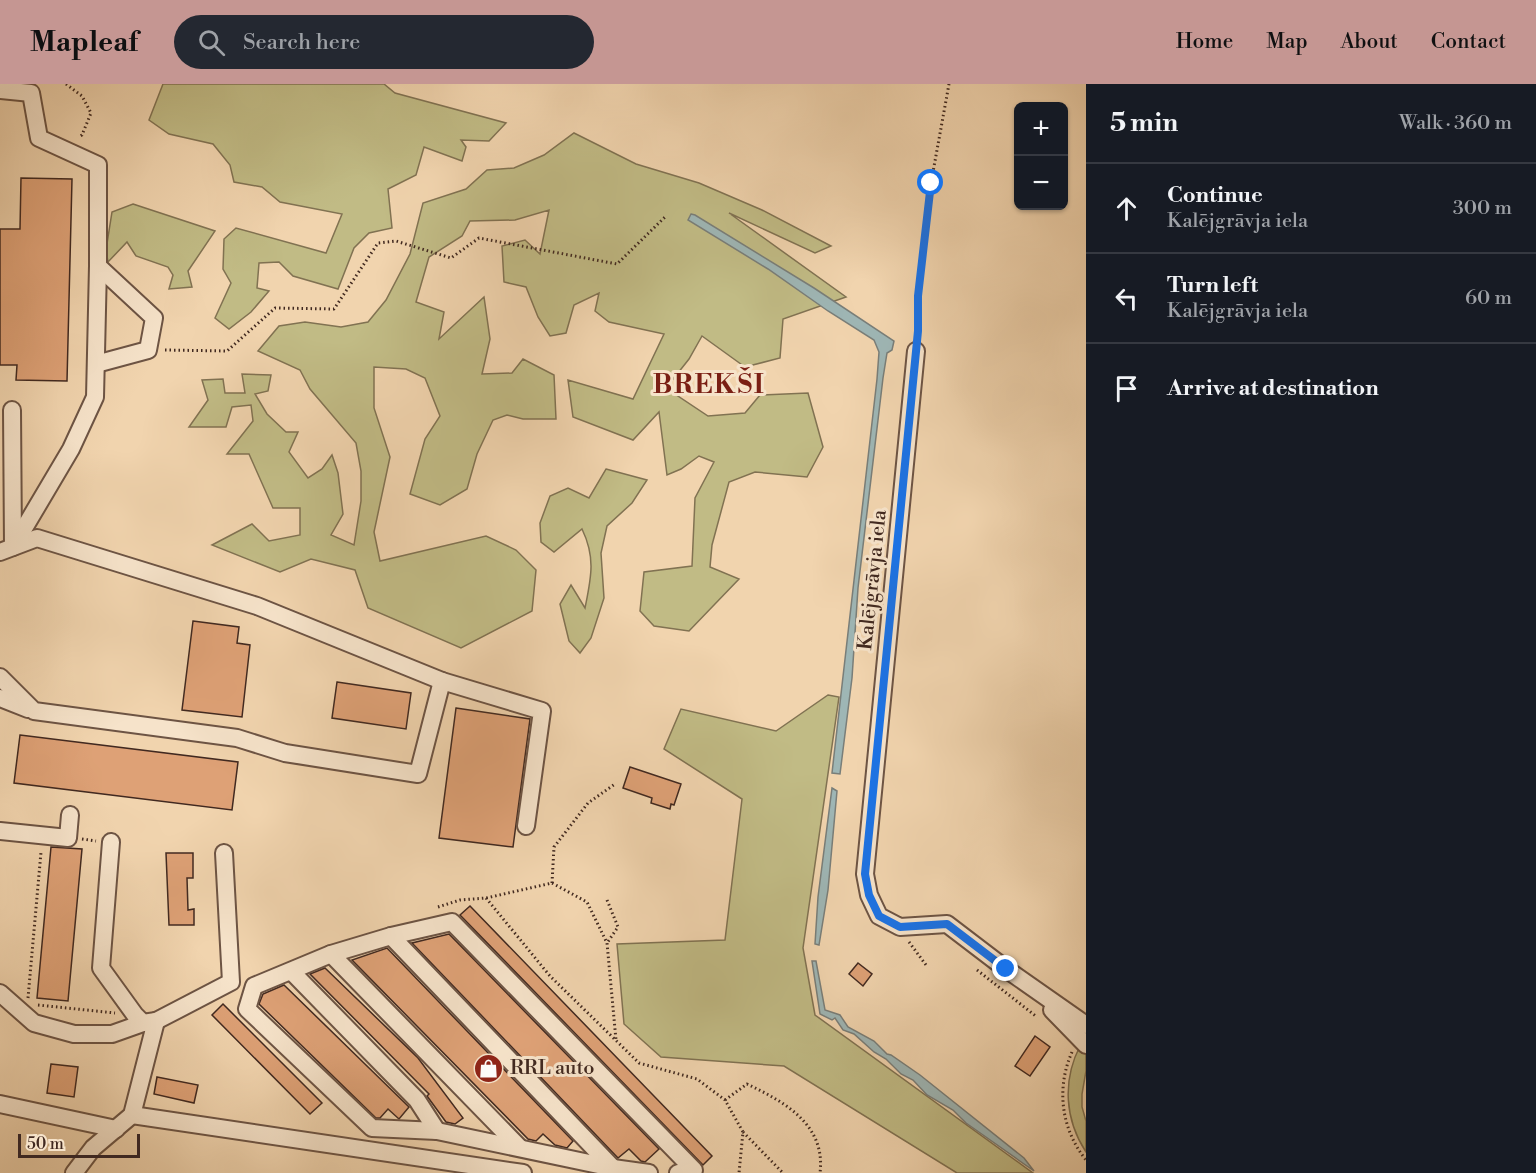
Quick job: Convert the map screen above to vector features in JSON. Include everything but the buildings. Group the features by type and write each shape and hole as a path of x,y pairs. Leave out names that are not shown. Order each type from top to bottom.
{"street":[{"path":"0,90 32,88 39,138 98,165 95,398 71,449 7,549"},
{"path":"96,364 148,350 154,318 98,266"},
{"name":"Kalējgrāvja iela","path":"900,927 879,916 869,895 865,874 916,351"},
{"path":"7,549 12,410"},
{"path":"7,549 37,538 246,603 442,681 542,711 526,826"},
{"path":"0,677 34,711"},
{"path":"0,698 34,711 237,738 285,753 418,774 442,681"},
{"path":"0,831 68,838 70,814"},
{"path":"74,1173 93,1148 132,1115 144,1019 102,968 111,842"},
{"path":"0,993 34,1023 74,1034 112,1034 231,982 224,853"},
{"path":"648,1173 613,1168 437,1131 372,1128 247,1009 254,986 331,954 391,936 453,922 690,1172"},
{"path":"900,927 947,924 1021,980 1086,1025"},
{"path":"391,936 613,1168"},
{"path":"331,954 520,1148"},
{"path":"292,972 417,1100 437,1131"},
{"path":"1021,980 1080,1046"},
{"path":"0,1104 116,1129"},
{"path":"132,1115 523,1173"}],"path":[{"path":"62,148 82,135 91,113 82,96 66,84"},
{"path":"916,351 918,296 931,183 950,84"},
{"path":"148,350 227,351 275,308 334,309 378,243 396,241 451,258 479,238 617,264 665,217"},
{"path":"552,883 554,847 588,803 615,784"},
{"path":"43,835 28,1004 144,1019"},
{"path":"68,838 111,842"},
{"path":"616,1040 608,943 587,902 552,883 486,898 550,976 639,1063 698,1079 725,1100 743,1132 783,1173"},
{"path":"607,900 618,927 608,943"},
{"path":"900,927 904,936 926,964"},
{"path":"977,970 1040,1020"},
{"path":"1080,1046 1065,1073 1063,1102 1071,1135 1086,1160"},
{"path":"725,1100 747,1084 780,1100 804,1119 818,1145 820,1173"},
{"path":"739,1173 743,1132"}],"shaded area":[{"path":"163,84 384,84 395,93 506,123 489,141 461,140 466,147 462,161 424,147 416,175 388,189 392,228 369,233 354,248 338,289 293,276 279,262 259,263 257,288 269,291 251,312 229,329 215,318 231,283 223,269 224,239 236,228 326,253 342,214 280,202 262,187 234,182 230,165 213,144 169,134 149,120"},
{"path":"574,133 636,164 699,183 762,210 831,246 815,253 729,213 846,297 783,319 780,358 745,367 702,336 689,359 666,388 708,416 745,413 760,395 808,393 823,447 807,477 755,472 729,482 712,545 710,567 739,579 689,631 654,626 640,611 644,572 692,566 695,498 714,462 699,456 681,469 667,475 659,412 633,440 573,417 568,380 633,399 664,334 609,322 595,311 599,293 574,305 566,333 550,336 538,317 526,287 504,282 502,246 525,240 540,254 549,210 515,220 470,221 462,236 429,257 416,302 444,312 439,339 484,297 490,339 482,374 512,373 523,359 554,375 556,419 523,419 507,415 493,420 477,454 467,489 440,505 410,494 425,439 440,416 425,378 406,369 374,367 374,408 390,457 374,532 380,561 486,536 516,550 536,570 532,611 461,648 368,608 355,570 311,559 280,572 212,545 252,524 269,541 300,535 300,508 273,508 249,454 227,454 253,421 251,405 232,407 226,427 189,427 208,400 202,380 223,379 225,393 245,393 242,374 271,375 268,391 255,394 267,414 286,432 298,432 289,452 308,478 322,469 332,455 338,473 343,514 331,535 354,545 361,501 361,471 356,443 310,389 300,370 258,351 279,326 305,322 341,327 368,322 386,300 410,254 423,203 466,189 487,170 514,168 544,155"},
{"path":"133,204 215,231 188,271 192,287 169,289 173,275 168,267 136,256 127,242 108,262 106,250 112,212"},
{"path":"606,469 647,480 632,503 607,526 601,553 604,598 591,638 580,653 569,641 560,604 571,585 585,608 591,568 586,539 582,529 554,552 541,542 540,523 550,496 568,488 589,498"},
{"path":"828,695 839,697 803,948 815,1015 1033,1173 957,1173 784,1066 661,1057 624,1024 617,944 725,940 742,799 664,749 681,709 776,731"},
{"path":"1080,1046 1086,1053 1082,1107 1086,1121 1086,1152 1074,1127 1068,1100 1070,1073"}],"water":[{"path":"691,214 814,288 894,341 892,350 887,353 883,378 858,588 852,678 840,774 832,773 879,352 874,340 768,269 688,220"},
{"path":"832,788 837,791 828,890 819,945 815,944 818,897"},
{"path":"812,961 816,961 825,1010 840,1015 848,1027 874,1041 887,1054 920,1075 1024,1158 1034,1171 966,1123 953,1110 927,1095 913,1080 901,1074 854,1034 843,1030 835,1018 832,1020 820,1014"}],"place":[{"name":"RRL auto","path":"489,1068"}],"district":[{"name":"BREKŠI","path":"709,385"}],"route":[{"path":"931,183 918,296 918,331 865,874 869,895 879,916 900,927 947,924 1006,969"}]}
